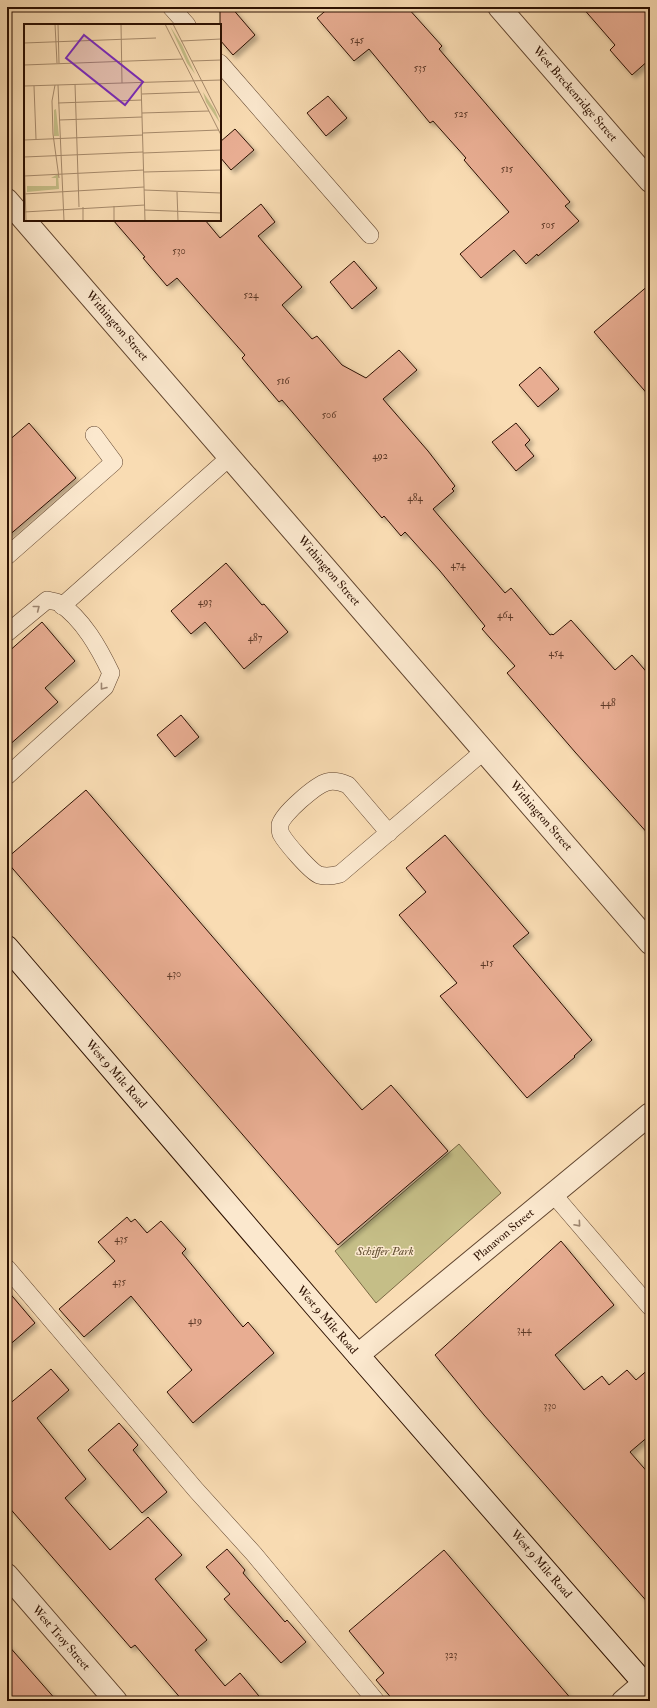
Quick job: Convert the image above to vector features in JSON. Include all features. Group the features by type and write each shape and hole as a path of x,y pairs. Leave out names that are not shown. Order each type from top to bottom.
{"street":[{"name":"West Breckenridge Street","path":"499,7 650,181"},
{"name":"Withington Street","path":"7,200 24,220"},
{"name":"Withington Street","path":"25,221 650,943"},
{"name":"West 9 Mile Road","path":"7,947 358,1356 647,1687"},
{"name":"Planavon Street","path":"358,1356 650,1114"},
{"name":"West Troy Street","path":"7,1575 116,1701"},
{"path":"623,1701 647,1687"}],"lane":[{"path":"171,7 186,24"},
{"path":"221,64 370,235"},
{"path":"7,556 114,462 94,435"},
{"path":"62,606 134,543 202,480 230,457"},
{"path":"7,633 47,600 58,603 82,624 100,650 110,673 105,687 7,776"},
{"path":"389,833 348,785 340,782 328,781 320,784 284,816 280,826 281,834 309,868 320,875 331,876 340,874 389,833 484,751"},
{"path":"553,1194 650,1307"},
{"path":"7,1268 196,1490 254,1554 376,1701"}],"green space":[{"name":"Schiffer Park","path":"459,1144 501,1193 376,1303 335,1251"}],"building":[{"path":"220,7 231,7 255,35 233,55 221,41"},
{"path":"330,7 407,7 442,46 439,49 570,202 565,206 579,221 538,256 537,254 526,264 514,250 481,278 460,254 509,212 464,160 466,158 433,121 430,123 369,49 354,61 317,18"},
{"path":"582,7 650,7 650,59 632,75 610,50 615,45"},
{"path":"328,96 347,118 326,136 307,113"},
{"path":"235,129 254,150 231,170 221,158 221,141"},
{"path":"261,204 275,222 258,236 302,287 282,305 312,339 317,336 342,365 366,378 399,350 417,370 383,399 428,451 455,486 452,489 454,491 433,509 505,593 511,588 550,635 553,635 571,620 615,670 632,655 650,676 650,836 507,673 515,666 482,629 485,626 440,571 405,532 401,536 384,516 382,518 282,400 279,402 242,358 245,355 177,278 167,286 143,258 145,257 114,221 206,221 220,238"},
{"path":"354,261 377,288 352,309 330,282"},
{"path":"650,284 650,397 594,332"},
{"path":"540,367 559,389 538,407 519,385"},
{"path":"29,423 76,478 7,537 7,442"},
{"path":"516,423 530,440 525,445 534,456 516,471 492,442"},
{"path":"226,563 262,605 264,604 288,632 244,669 205,622 191,634 171,611"},
{"path":"42,622 75,661 45,688 58,702 7,747 7,653"},
{"path":"181,715 199,737 175,757 157,735"},
{"path":"86,790 362,1110 391,1085 448,1151 338,1245 7,862 7,858"},
{"path":"445,835 529,933 513,946 592,1040 574,1056 575,1057 527,1098 440,996 457,983 399,915 426,892 406,868"},
{"path":"127,1217 131,1222 135,1219 147,1233 161,1221 186,1249 182,1253 243,1327 248,1322 274,1353 193,1423 167,1392 192,1370 131,1296 84,1337 59,1309 115,1261 98,1242"},
{"path":"561,1241 614,1305 555,1355 584,1390 602,1376 609,1385 627,1370 636,1380 650,1368 650,1435 630,1452 650,1475 650,1605 484,1415 435,1355"},
{"path":"7,1290 35,1323 7,1347"},
{"path":"51,1369 69,1390 37,1418 86,1479 65,1498 110,1550 148,1517 182,1555 155,1579 207,1640 195,1650 225,1686 240,1673 263,1701 183,1701 135,1645 131,1648 7,1505 7,1406"},
{"path":"119,1423 138,1445 133,1450 167,1492 142,1513 88,1450"},
{"path":"227,1549 245,1570 243,1573 285,1622 287,1620 306,1642 281,1663 224,1599 230,1594 206,1567"},
{"path":"444,1550 573,1701 394,1701 376,1680 384,1673 349,1631"},
{"path":"7,1644 57,1701 7,1701"}]}
